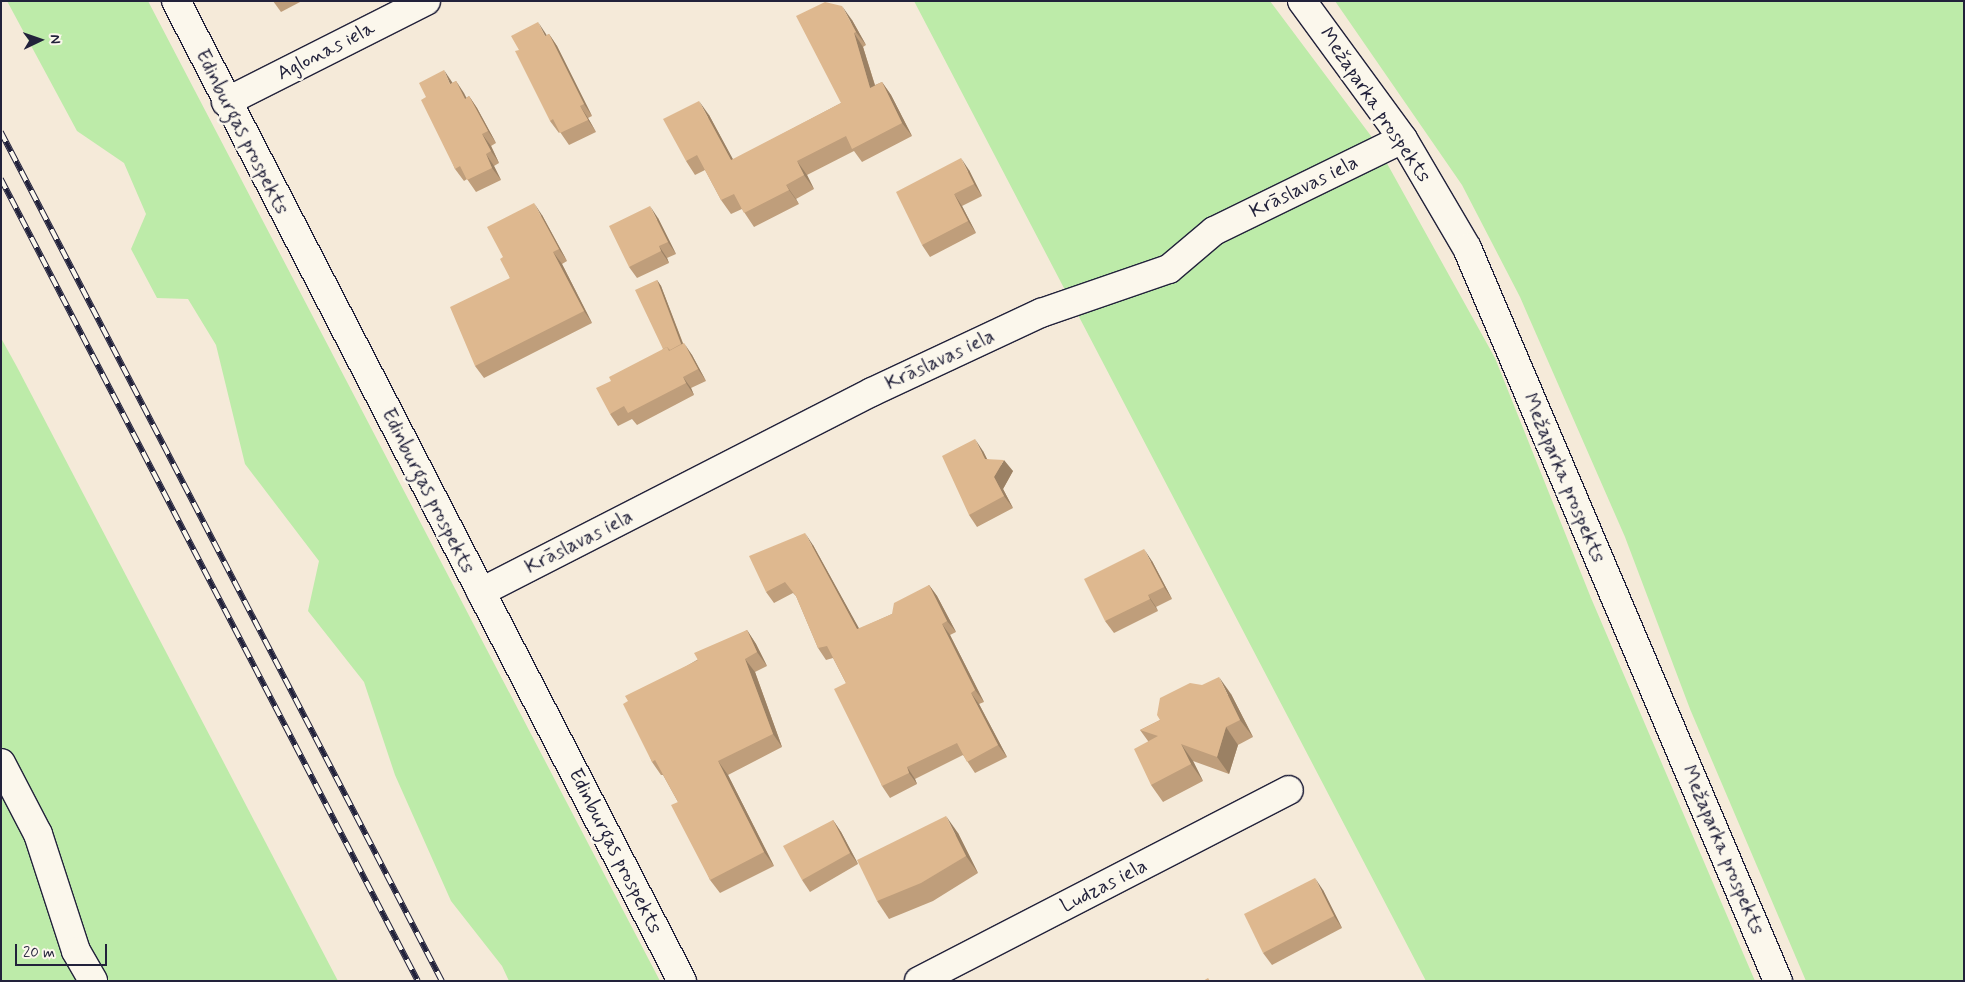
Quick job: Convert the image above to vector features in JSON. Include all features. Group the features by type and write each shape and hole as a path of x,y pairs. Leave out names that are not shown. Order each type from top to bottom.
{"street":[{"name":"Edinburgas prospekts","path":"176,1 226,102 682,981"},
{"name":"Aglonas iela","path":"226,102 426,1"},
{"name":"Mežaparka prospekts","path":"1302,1 1403,139 1467,248 1778,981"},
{"name":"Krāslavas iela","path":"480,592 872,392 1023,321 1168,269 1214,231 1403,139"},
{"path":"1,763 38,834 76,951 93,981"},
{"name":"Ludzas iela","path":"920,981 1289,790"}],"green space":[{"path":"7,1 148,1 660,981 509,981 502,966 451,901 395,775 364,682 308,611 319,561 245,464 216,345 188,299 157,298 131,249 146,214 124,163 77,131"},
{"path":"914,1 1270,1 1374,140 1495,358 1591,598 1755,981 1426,981"},
{"path":"1335,1 1964,1 1964,981 1806,981 1690,709 1625,537 1520,297 1462,185"},
{"path":"1,338 17,367 338,981 1,981"}],"building":[{"path":"825,2 842,6 856,32 854,33 870,88 882,82 902,123 852,149 846,136 797,161 804,175 786,185 789,190 744,213 734,194 721,200 697,155 686,161 663,119 699,101 731,160 841,103 796,16"},
{"path":"538,22 545,36 549,34 584,104 580,106 588,120 560,133 553,119 550,121 515,51 519,50 511,36"},
{"path":"444,70 450,84 456,81 465,99 469,96 488,131 482,134 491,151 486,154 492,168 467,180 460,166 455,169 421,100 426,97 419,83"},
{"path":"961,158 974,184 954,194 968,221 922,245 896,192"},
{"path":"534,203 559,249 553,252 584,311 475,366 450,307 510,278 500,259 503,257 487,227"},
{"path":"650,206 668,242 659,246 661,251 629,267 609,226"},
{"path":"657,280 681,344 670,350 667,347 663,349 635,290"},
{"path":"684,343 698,369 683,377 686,383 628,413 624,406 610,414 596,388 611,381 609,377 667,347 669,351"},
{"path":"975,439 985,459 1004,460 994,477 1004,496 969,515 942,456"},
{"path":"805,533 857,629 892,614 894,603 929,585 947,621 942,624 975,690 971,693 998,745 967,762 957,743 907,767 909,773 882,786 834,689 846,683 827,646 818,648 796,596 785,582 766,592 749,556"},
{"path":"1144,549 1164,587 1148,595 1150,599 1105,621 1084,579"},
{"path":"747,630 757,652 745,659 773,734 718,761 764,852 710,880 671,805 678,802 655,760 652,762 623,704 628,701 625,696 698,660 694,653"},
{"path":"1219,677 1240,720 1226,727 1217,757 1181,744 1191,764 1151,785 1134,749 1158,736 1140,730 1160,720 1157,715 1160,698 1190,683 1202,685"},
{"path":"946,816 966,856 921,883 877,901 857,860"},
{"path":"833,820 850,853 802,880 783,846"},
{"path":"1315,878 1334,916 1263,953 1244,914"}],"railway":[{"path":"1,132 442,981"},
{"path":"1,179 418,981"}]}
